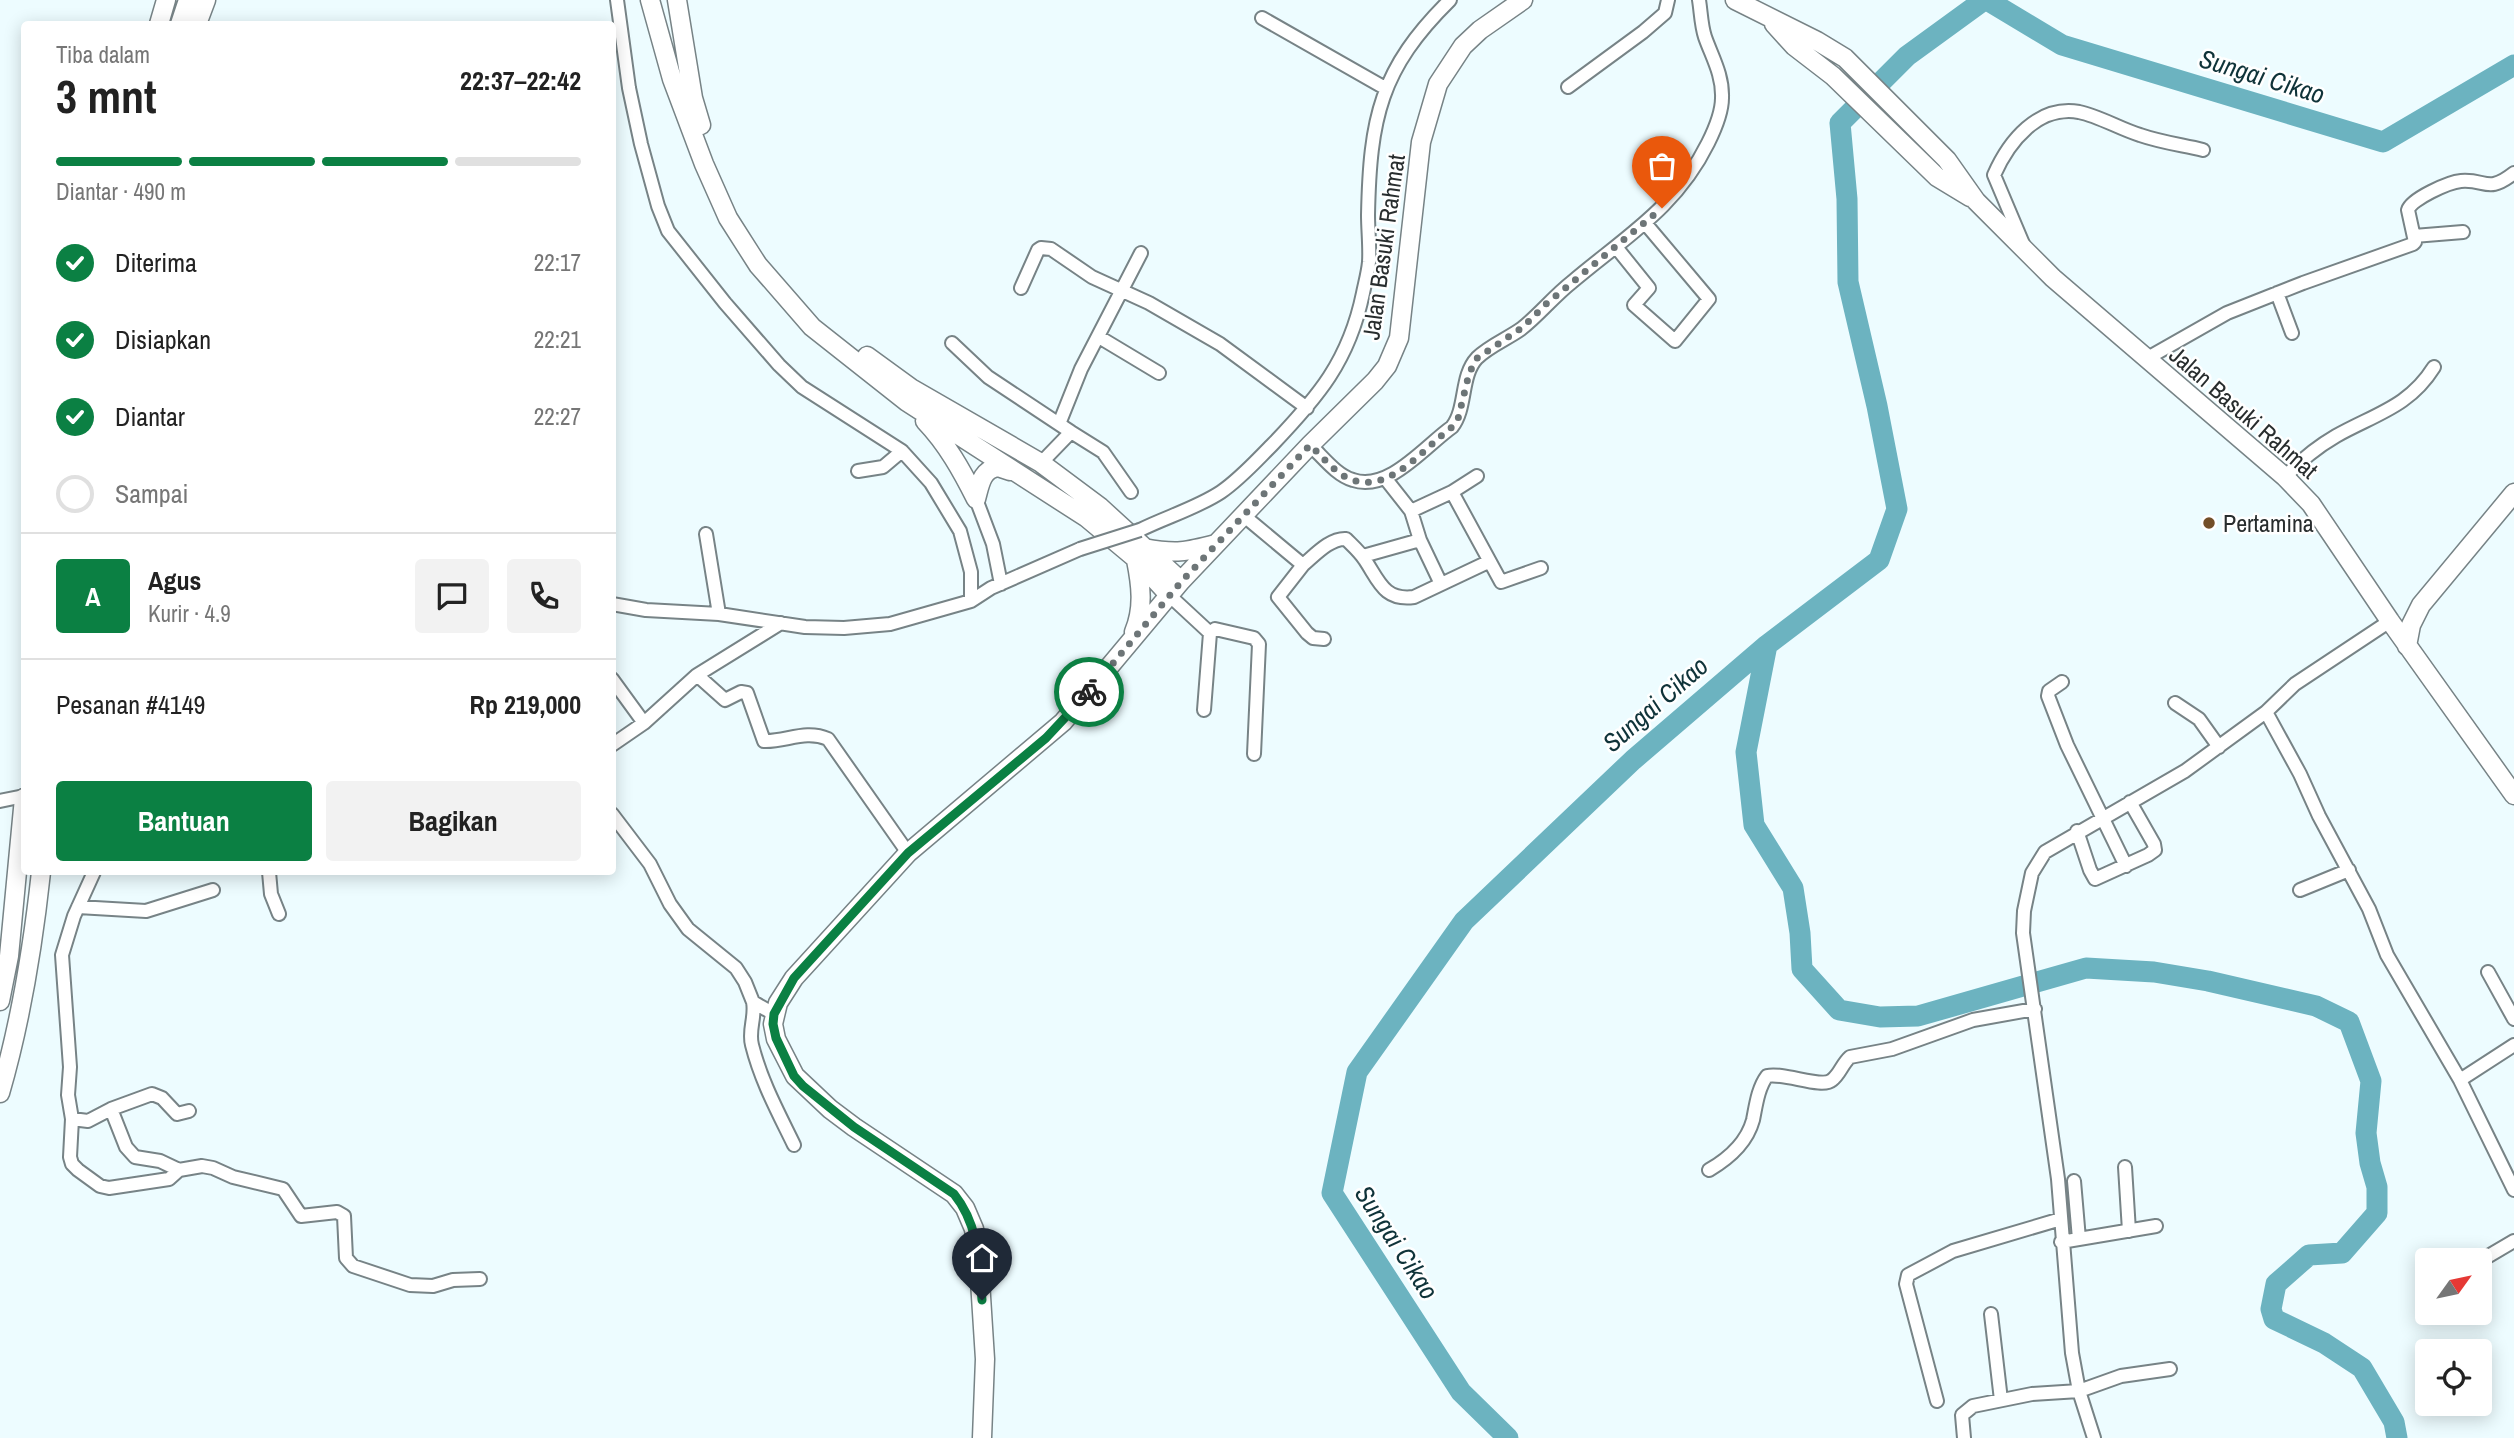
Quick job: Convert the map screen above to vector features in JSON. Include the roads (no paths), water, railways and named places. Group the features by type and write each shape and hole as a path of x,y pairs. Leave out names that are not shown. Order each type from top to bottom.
{"highway":[{"path":"160,21 166,0"},
{"path":"181,21 188,0"},
{"path":"198,21 205,0"},
{"path":"650,0 672,79 718,196 758,265 812,327 907,402 1140,553 1187,552 1216,544"},
{"path":"677,0 693,99 709,154 729,199 764,260 818,317 911,388 1041,463 1100,507 1175,588"},
{"name":"Jalan Basuki Rahmat","path":"774,1014 794,978 908,853 1046,738 1088,693 1175,588 1310,445 1362,396 1387,366 1394,353 1406,283 1421,142 1438,84 1463,46 1480,30 1523,0"},
{"name":"Jalan Basuki Rahmat","path":"1735,0 1761,11 1845,58 1947,160 1976,201 2073,297 2285,477 2311,504 2407,646 2514,795"},
{"name":"Jalan Basuki Rahmat","path":"1761,11 1794,46 1833,76 1937,177 1976,201"},
{"path":"907,402 939,436 976,499"},
{"path":"976,499 981,479 992,468 998,467 1023,476"},
{"path":"2407,646 2411,625 2421,605 2512,499"},
{"path":"1131,639 1138,623 1142,588 1140,553"},
{"path":"2386,615 2421,605"},
{"path":"0,1001 9,956 21,829"},
{"path":"0,1093 11,1056 30,960 41,875"},
{"path":"774,1014 776,1038 794,1076 830,1109 954,1194 965,1208 974,1229 982,1300 985,1359 982,1438"}],"street":[{"path":"617,0 629,88 641,144 658,206 668,230 725,303 789,375 802,387 902,451 931,483 959,527 971,572 971,601"},
{"path":"616,605 646,610 719,614 805,627 844,628 890,624 971,601 1000,584 1080,549 1140,530 1222,492 1251,467 1307,408 1343,357 1360,307 1369,263 1369,176 1374,132 1385,89 1401,59 1429,21 1450,0"},
{"path":"1568,87 1665,13 1668,0"},
{"path":"1310,445 1336,471 1352,480 1367,483 1399,471 1458,419 1469,374 1476,359 1523,327 1546,304 1674,196 1693,172 1713,133 1720,112 1720,76 1704,34 1699,0"},
{"path":"1262,18 1385,89"},
{"path":"2026,249 1994,175 2017,139 2042,116 2053,112 2080,112 2142,136 2203,150"},
{"path":"2146,359 2206,323 2277,293 2413,244 2415,242 2408,205 2413,202 2461,181 2497,184 2514,173"},
{"path":"1616,247 1649,288 1634,306 1675,341 1709,299 1645,223"},
{"path":"2414,236 2463,232"},
{"path":"1021,288 1038,250 1046,247 1092,276 1149,303 1220,344 1307,408"},
{"path":"1059,424 1081,369 1141,253"},
{"path":"2277,293 2292,333"},
{"path":"1099,337 1158,373"},
{"path":"952,343 988,377 1103,452 1131,492"},
{"path":"2285,477 2303,458 2334,437 2399,405 2414,392 2434,367"},
{"path":"1041,463 1070,432"},
{"path":"858,471 883,467 902,451"},
{"path":"1410,511 1477,477"},
{"path":"1385,478 1410,511 1420,540 1441,584"},
{"path":"1452,492 1501,582 1541,568"},
{"path":"976,499 993,544 1000,584"},
{"path":"1243,515 1303,565"},
{"path":"706,534 719,614"},
{"path":"1324,639 1313,638 1307,634 1278,597 1303,565 1339,539 1346,539 1363,556 1382,588 1402,598 1413,597 1488,562"},
{"path":"1363,556 1420,540"},
{"path":"1175,588 1210,633 1204,710"},
{"path":"2094,1438 2080,1391 2068,1328 2054,1146 2025,955 2024,911 2032,873 2045,852 2077,831 2185,771 2266,712 2295,684 2386,615"},
{"path":"616,742 644,723 696,675 781,623"},
{"path":"1210,633 1215,629 1254,638 1259,644 1254,754"},
{"path":"696,675 725,700 741,692 747,693 764,741 806,735 819,735 828,739 908,853"},
{"path":"2063,682 2049,691 2048,696 2067,745 2126,866"},
{"path":"616,685 644,723"},
{"path":"2175,703 2199,719 2219,747"},
{"path":"2266,712 2349,870 2387,955 2460,1080 2514,1190"},
{"path":"0,801 21,798"},
{"path":"2077,831 2095,879 2126,866 2155,850 2130,802"},
{"path":"616,819 650,864 670,904 688,929 736,968 745,982 755,1016 750,1031 751,1043 768,1096 794,1145"},
{"path":"2300,890 2349,870"},
{"path":"93,875 78,907 62,955 70,1067 68,1095 72,1119 72,1164 104,1188 169,1179 179,1170 193,1166 213,1168 233,1177 276,1186 290,1196 301,1216 328,1212 341,1214 346,1220 346,1258 353,1266 410,1285 433,1286 453,1280 480,1279"},
{"path":"269,875 271,894 279,914"},
{"path":"78,907 146,911 213,890"},
{"path":"2488,972 2514,1020"},
{"path":"753,1002 774,1014"},
{"path":"1709,1170 1727,1159 1741,1143 1752,1124 1764,1080 1768,1076 1784,1075 1825,1083 1833,1079 1850,1058 1892,1049 2034,1002"},
{"path":"2460,1080 2514,1045"},
{"path":"72,1119 88,1121 111,1109 152,1094 162,1098 177,1114 189,1111"},
{"path":"111,1109 126,1147 135,1157 160,1161 179,1170"},
{"path":"2125,1167 2129,1231"},
{"path":"2074,1181 2079,1239"},
{"path":"1937,1401 1906,1284 1908,1275 1952,1251 2061,1219"},
{"path":"2062,1242 2156,1226"},
{"path":"2492,1254 2514,1241"},
{"path":"1991,1314 2001,1400"},
{"path":"1964,1438 1961,1420 1964,1412 1973,1406 2032,1394 2080,1391 2121,1376 2170,1368"}],"waterway":[{"name":"Sungai Cikao","path":"1508,1438 1461,1392 1332,1193 1357,1072 1464,921 1633,760 1767,645 1879,560 1897,509 1877,406 1848,282 1847,199 1840,123 1907,56 1984,0"},
{"name":"Sungai Cikao","path":"1987,0 2062,45 2383,142 2514,65"},
{"path":"1767,645 1746,752 1754,825 1793,888 1802,969 1839,1010 1880,1017 1918,1016 2086,968 2154,972 2208,981 2316,1006 2349,1022 2371,1081 2366,1133 2377,1187 2377,1213 2342,1253 2309,1255 2276,1284 2271,1309 2274,1319 2324,1343 2362,1368 2394,1422 2397,1438"}],"place":[{"name":"Pertamina","path":"2209,523"}]}
